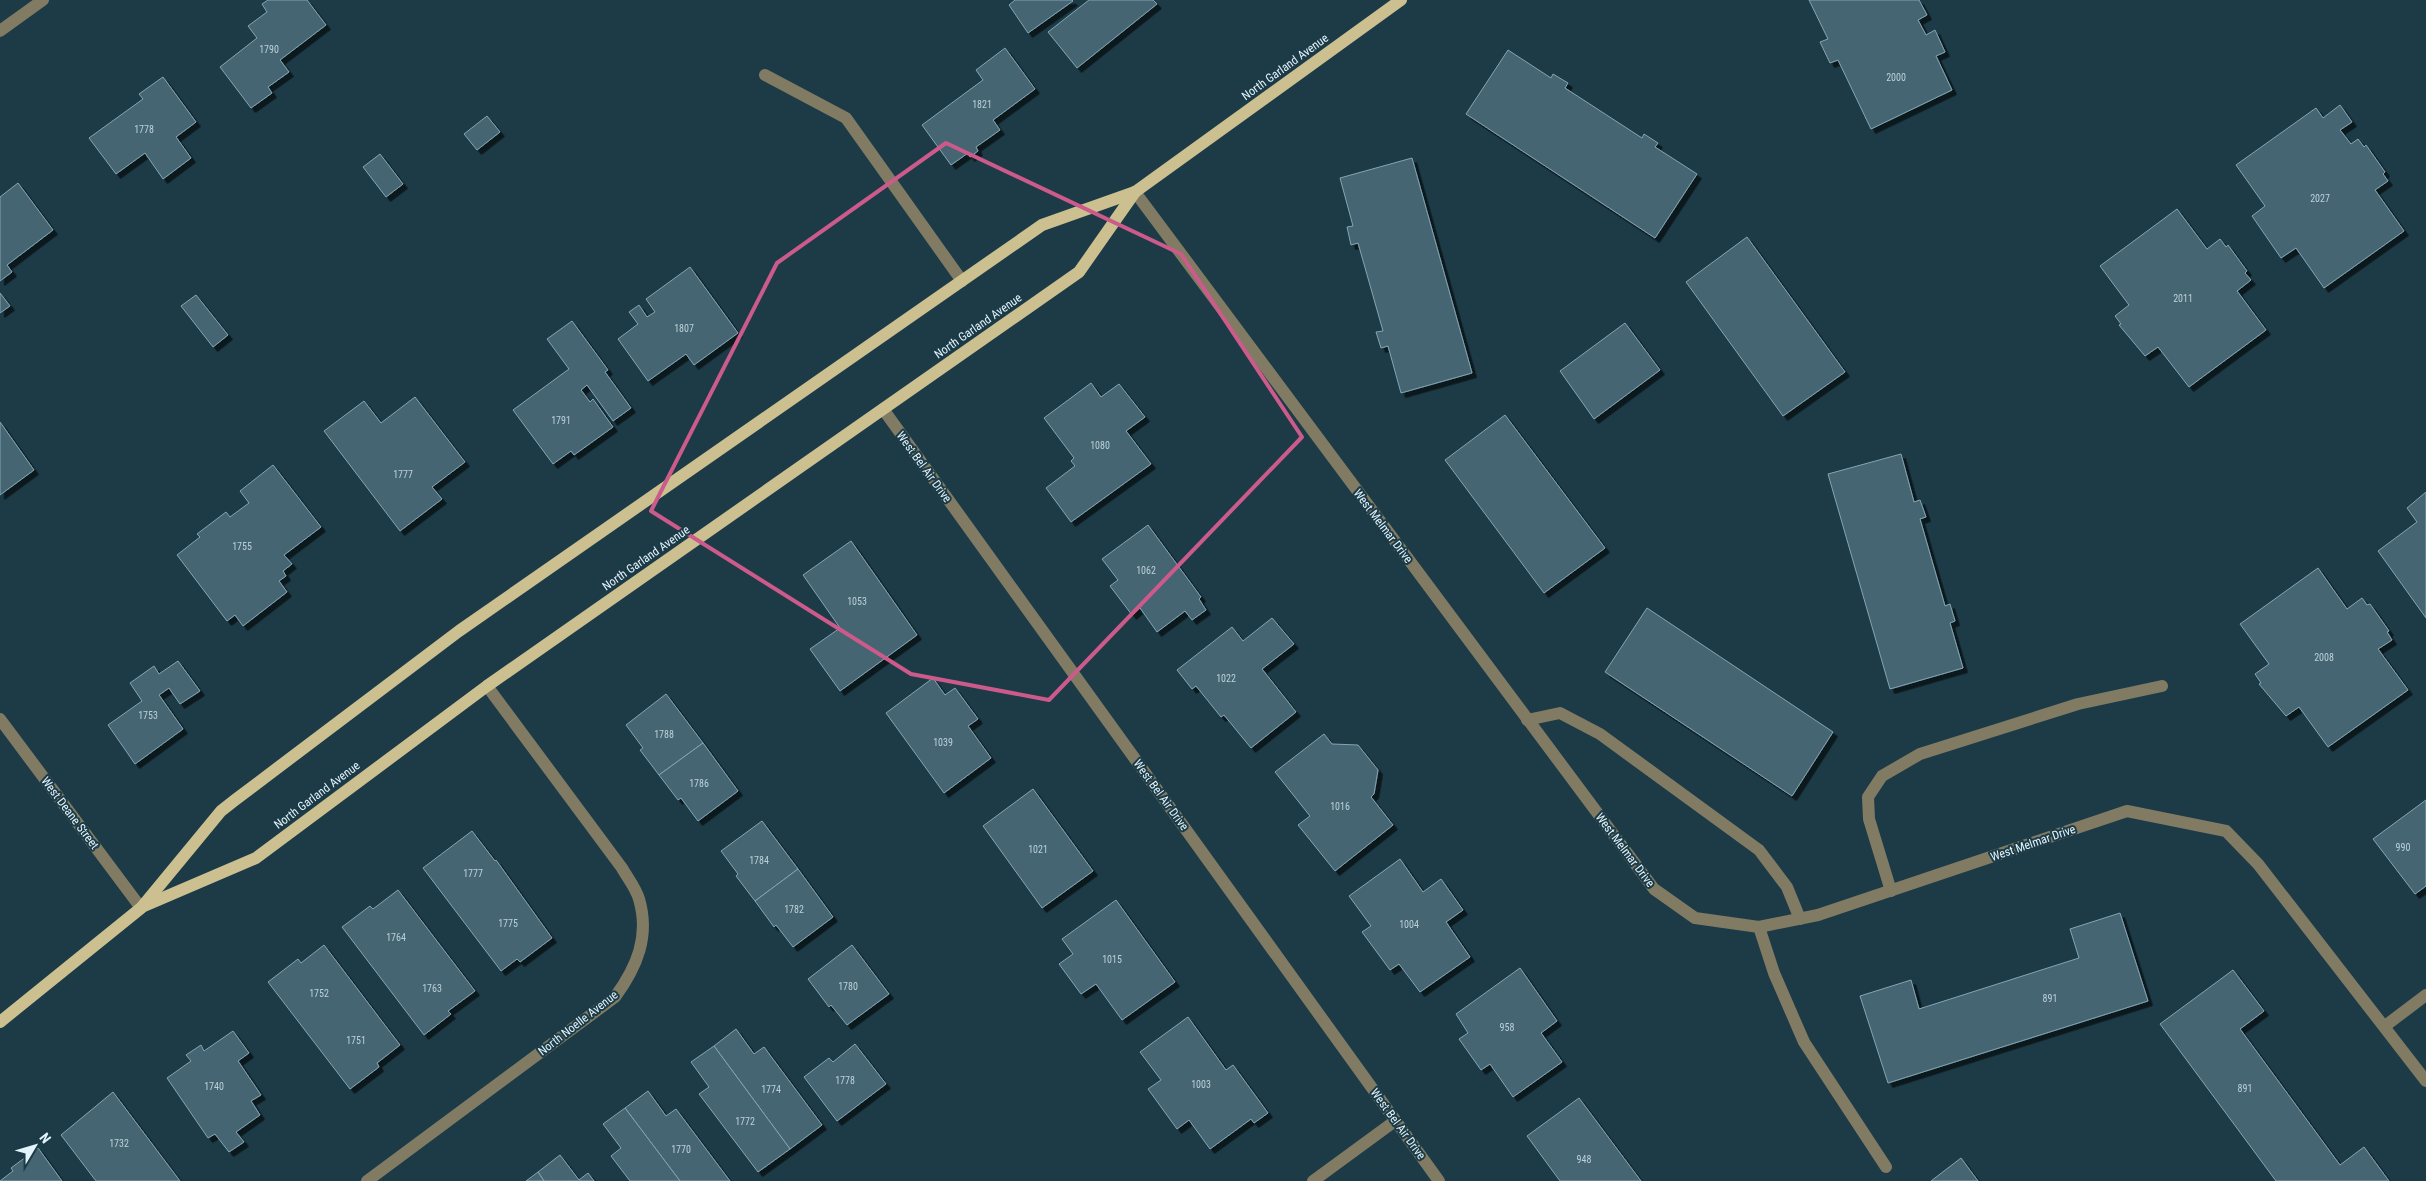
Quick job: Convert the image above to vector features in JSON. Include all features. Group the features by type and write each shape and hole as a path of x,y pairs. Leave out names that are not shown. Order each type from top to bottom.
{"main road":[{"name":"North Garland Avenue","path":"0,1022 140,908 221,811 459,631 1042,225 1135,192 1402,0"},
{"name":"North Garland Avenue","path":"140,908 256,858 487,686 1079,272 1135,192"}],"street":[{"path":"0,31 42,0"},
{"path":"765,75 846,118 962,281"},
{"name":"West Melmar Drive","path":"1135,192 1654,889 1695,918 1759,927 1818,915 2127,811 2226,831 2258,864 2426,1081"},
{"name":"West Bel Air Drive","path":"883,409 1439,1181"},
{"name":"North Noelle Avenue","path":"367,1181 615,997 629,977 641,951 644,925 639,897 622,868 487,686"},
{"path":"1891,891 1869,819 1868,797 1882,776 1920,754 2078,704 2162,686"},
{"path":"1527,720 1560,713 1600,734 1759,850 1787,887 1800,918"},
{"name":"West Deane Street","path":"0,719 140,908"},
{"path":"1759,927 1774,973 1804,1042 1886,1167"},
{"path":"2385,1026 2426,995"},
{"path":"1313,1181 1395,1121"}],"highlighted area":[{"path":"946,143 1181,254 1302,437 1049,700 911,674 651,511 777,263"}],"building":[{"path":"268,0 307,0 326,25 280,60 289,72 268,87 272,93 251,108 220,67 257,38 248,26 267,12 262,4"},
{"path":"1015,0 1073,1 1028,33 1009,5"},
{"path":"1089,0 1153,0 1157,4 1077,68 1048,32"},
{"path":"1809,0 1919,0 1927,15 1918,20 1926,35 1935,30 1945,52 1936,56 1952,90 1871,129 1838,60 1830,63 1820,42 1828,39"},
{"path":"1005,48 1035,89 993,120 1000,130 976,147 978,151 970,157 968,153 951,165 922,125 983,80 976,70"},
{"path":"1508,50 1551,78 1553,74 1568,83 1565,88 1642,138 1644,134 1658,143 1655,147 1697,174 1655,238 1466,114"},
{"path":"163,77 196,122 176,137 191,158 163,179 145,153 116,174 89,138 143,99 139,94"},
{"path":"2340,105 2352,122 2340,130 2351,144 2358,139 2364,147 2366,145 2385,172 2383,174 2388,181 2375,190 2404,231 2324,288 2296,248 2281,258 2252,216 2265,206 2236,165 2316,108 2323,118"},
{"path":"487,116 500,132 477,150 464,134"},
{"path":"380,154 403,184 386,197 363,167"},
{"path":"1412,158 1472,373 1401,393 1388,346 1381,348 1376,332 1383,331 1358,243 1351,245 1347,227 1353,226 1340,178"},
{"path":"18,183 53,230 7,265 12,272 0,281 0,197"},
{"path":"2177,209 2207,249 2220,239 2226,247 2228,245 2247,271 2245,273 2251,280 2237,291 2266,330 2189,387 2158,347 2145,356 2119,325 2121,324 2115,316 2129,305 2100,266"},
{"path":"1747,237 1845,372 1783,416 1686,282"},
{"path":"690,267 738,333 694,365 686,354 648,381 618,339 638,324 629,312 639,305 647,317 655,312 646,299"},
{"path":"0,293 10,306 0,313"},
{"path":"196,295 228,335 213,347 181,306"},
{"path":"572,321 608,370 605,372 631,408 613,421 587,385 581,390 590,402 593,399 613,427 574,455 571,451 553,464 513,410 569,369 547,339"},
{"path":"1625,323 1660,370 1594,419 1560,371"},
{"path":"1091,383 1101,397 1119,384 1145,417 1126,431 1151,464 1071,522 1046,488 1075,466 1071,461 1074,458 1044,418"},
{"path":"415,397 465,462 432,487 442,499 400,531 324,431 364,401 381,423"},
{"path":"1505,415 1605,548 1544,593 1445,460"},
{"path":"0,422 34,470 0,495"},
{"path":"1901,454 1914,502 1920,500 1926,517 1920,519 1945,606 1950,604 1955,621 1950,623 1963,668 1890,689 1828,474"},
{"path":"273,465 321,527 284,555 292,564 283,571 286,576 279,581 287,592 243,626 235,615 227,621 177,555 200,537 197,534 226,512 230,517 249,503 240,491"},
{"path":"2426,492 2426,618 2378,551 2417,522 2407,508"},
{"path":"1148,525 1201,597 1199,599 1206,610 1192,620 1185,611 1157,632 1140,608 1132,615 1110,586 1118,580 1102,559"},
{"path":"851,541 917,635 840,691 810,649 840,628 803,575"},
{"path":"2318,568 2347,609 2362,598 2367,605 2370,604 2389,631 2387,632 2392,640 2378,649 2408,690 2328,747 2299,707 2286,716 2259,684 2261,683 2255,674 2269,664 2240,624"},
{"path":"1647,608 1833,732 1792,796 1605,672"},
{"path":"1272,618 1294,644 1262,669 1296,712 1251,748 1224,715 1221,717 1196,686 1192,689 1177,670 1232,627 1243,641"},
{"path":"178,661 200,691 180,704 169,688 159,695 183,729 135,764 108,725 142,701 130,683 154,666 159,674"},
{"path":"933,678 945,695 955,688 978,719 968,726 991,758 944,793 886,713"},
{"path":"666,694 703,743 659,775 640,750 643,748 626,725"},
{"path":"1324,734 1332,744 1358,745 1378,770 1374,794 1371,797 1393,825 1335,871 1298,825 1310,816 1275,772"},
{"path":"703,743 738,791 698,821 681,798 678,800 659,775"},
{"path":"1033,789 1093,871 1042,908 983,826"},
{"path":"2426,800 2426,886 2415,894 2373,839"},
{"path":"762,821 798,869 755,901 736,876 738,874 721,851"},
{"path":"472,831 496,860 552,938 520,962 517,959 501,971 423,868"},
{"path":"1400,859 1423,892 1441,879 1463,910 1446,922 1470,957 1420,992 1399,964 1390,970 1362,932 1371,926 1349,896"},
{"path":"798,869 833,917 793,947 776,925 774,927 755,901"},
{"path":"398,890 475,991 448,1011 451,1014 424,1035 342,927 370,906 373,909"},
{"path":"1116,900 1175,982 1122,1020 1096,984 1081,994 1059,964 1073,954 1062,939"},
{"path":"2120,913 2148,1001 1888,1083 1860,996 1911,980 1919,1009 2079,958 2070,929"},
{"path":"324,945 400,1045 377,1063 379,1067 350,1089 268,982 298,959 301,963"},
{"path":"852,945 889,994 847,1025 831,1005 829,1007 808,979"},
{"path":"1520,968 1557,1021 1541,1033 1562,1062 1513,1097 1490,1064 1481,1070 1459,1039 1468,1033 1456,1014"},
{"path":"2233,970 2264,1011 2240,1029 2340,1165 2364,1147 2389,1181 2276,1181 2160,1024"},
{"path":"1188,1017 1226,1070 1233,1065 1268,1113 1254,1123 1251,1119 1210,1149 1189,1120 1177,1129 1148,1089 1161,1080 1140,1052"},
{"path":"736,1029 754,1054 764,1047 822,1125 790,1149 714,1046"},
{"path":"233,1031 249,1053 238,1061 261,1095 251,1101 260,1115 236,1132 244,1142 229,1152 215,1134 208,1138 167,1078 191,1061 186,1055 201,1045 204,1051"},
{"path":"855,1044 886,1084 837,1121 804,1077 829,1058 833,1062"},
{"path":"714,1046 790,1149 758,1172 699,1094 709,1087 691,1062"},
{"path":"648,1091 666,1116 676,1109 730,1181 680,1181 625,1108"},
{"path":"113,1092 180,1181 96,1181 61,1135"},
{"path":"1579,1098 1641,1181 1560,1181 1527,1136"},
{"path":"625,1108 680,1181 630,1181 611,1156 621,1148 603,1124"},
{"path":"38,1148 62,1181 0,1181 13,1171 11,1168"},
{"path":"560,1155 579,1180 588,1173 594,1181 544,1181 538,1172"},
{"path":"1961,1158 1978,1181 1931,1181"},
{"path":"538,1172 544,1181 526,1181"}]}
